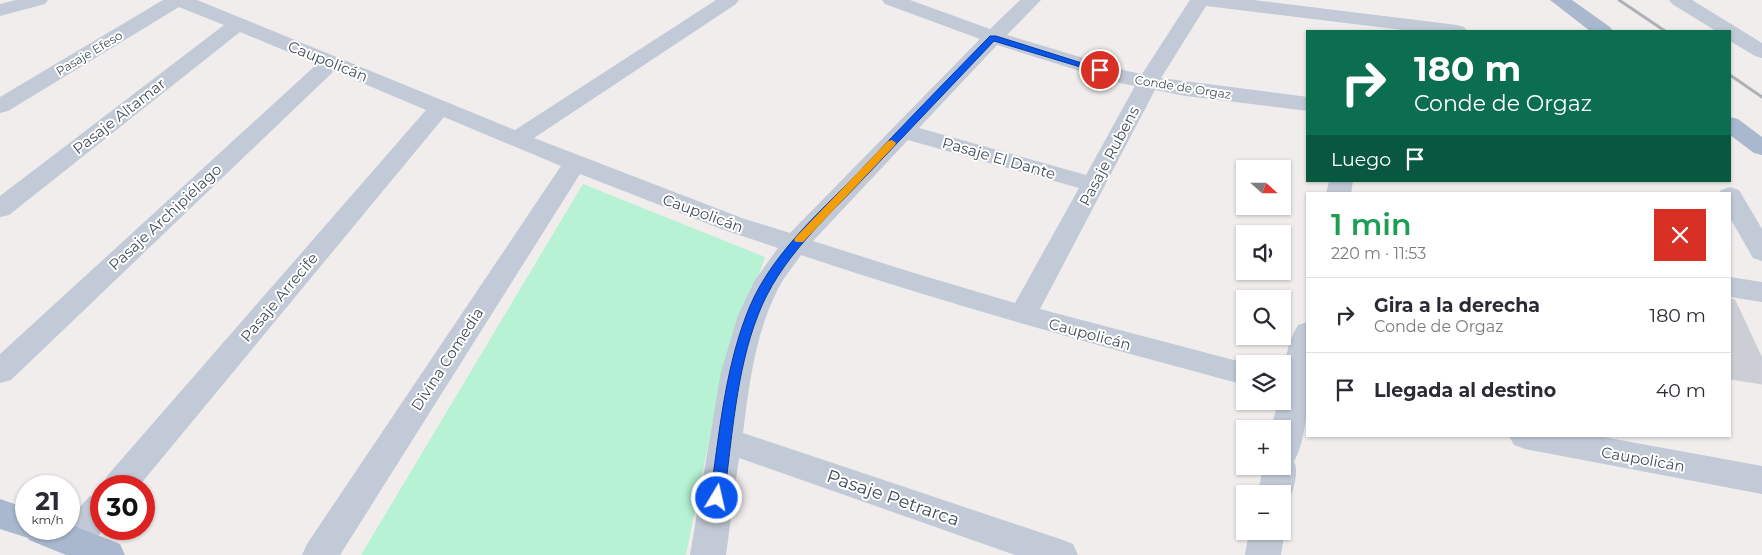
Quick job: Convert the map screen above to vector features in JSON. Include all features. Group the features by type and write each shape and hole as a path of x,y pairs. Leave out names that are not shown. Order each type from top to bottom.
{"main road":[{"path":"1560,0 1602,30"},
{"path":"1731,125 1762,148"},
{"path":"0,514 15,519"},
{"path":"70,540 107,555"}],"street":[{"path":"0,10 38,0"},
{"name":"Caupolicán","path":"179,0 674,203 794,245 1023,315 1236,372"},
{"name":"Pasaje Efeso","path":"0,106 179,0"},
{"path":"517,139 729,0"},
{"name":"Conde de Orgaz","path":"892,0 993,38 1122,77 1186,89 1306,104"},
{"path":"708,555 736,372 752,315 773,274 794,245 1031,0"},
{"name":"Pasaje Rubens","path":"1023,315 1148,82 1200,0"},
{"path":"1206,0 1375,26 1441,30"},
{"path":"1375,26 1381,0"},
{"path":"1678,0 1727,30"},
{"name":"Pasaje Altamar","path":"2,205 238,24"},
{"path":"1731,33 1762,52"},
{"name":"Pasaje Archipiélago","path":"0,372 330,62"},
{"name":"Pasaje Arrecife","path":"127,475 440,108"},
{"name":"Pasaje El Dante","path":"903,131 1094,185"},
{"name":"Divina Comedia","path":"320,555 574,163"},
{"path":"1731,197 1762,252"},
{"path":"1731,287 1762,292"},
{"path":"1288,420 1306,340"},
{"name":"Caupolicán","path":"1530,437 1762,480"},
{"name":"Pasaje Petrarca","path":"726,440 1060,555"},
{"path":"1263,555 1266,540"}],"green space":[{"path":"583,184 765,257 722,376 686,555 361,555"}],"building":[{"path":"1731,299 1735,300 1762,358 1762,384 1731,379"}],"railway":[{"path":"1619,0 1664,30"},
{"path":"1731,76 1762,97"}],"slow traffic":[{"path":"800,240 892,143"}],"route":[{"path":"717,498 731,400 742,346 752,315 765,287 794,245 993,38 1100,70"}]}
